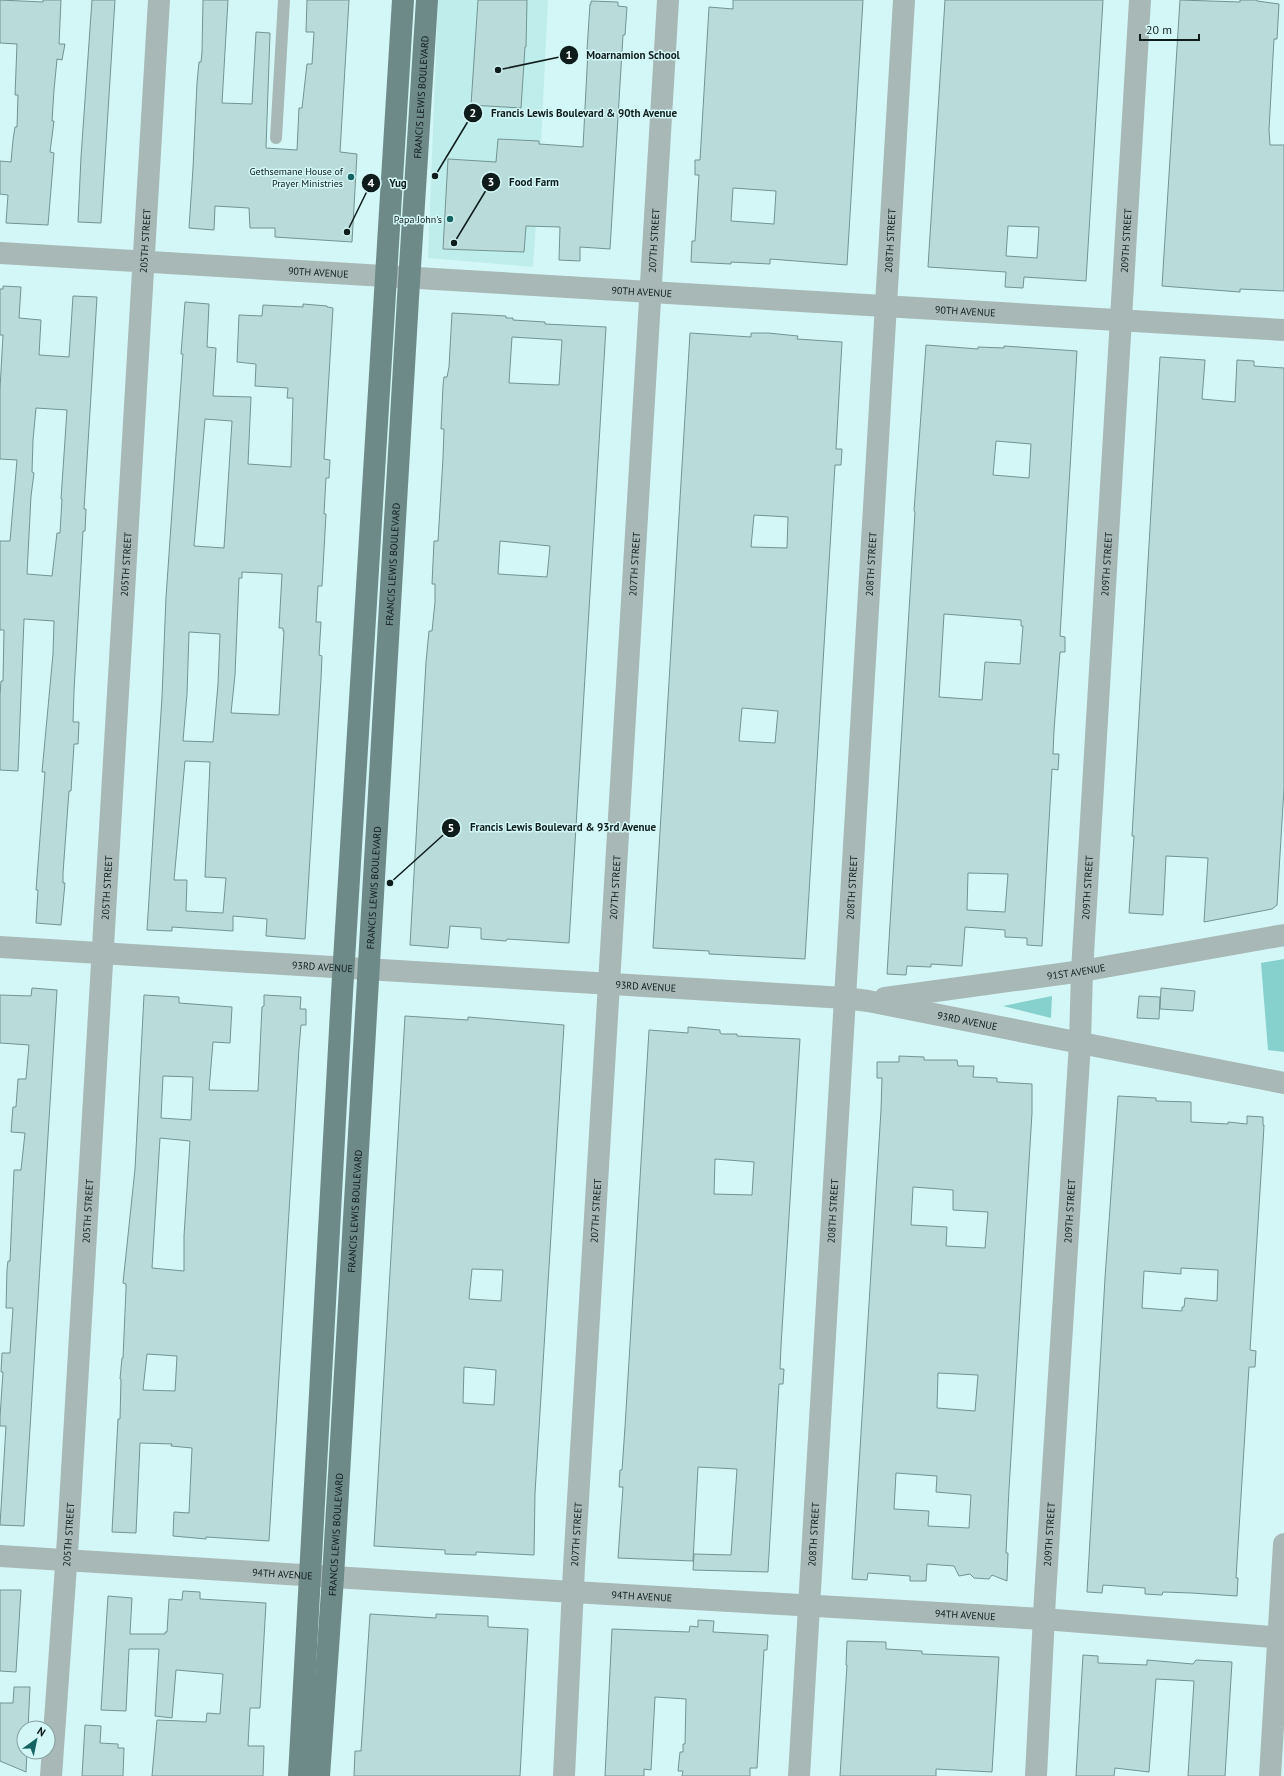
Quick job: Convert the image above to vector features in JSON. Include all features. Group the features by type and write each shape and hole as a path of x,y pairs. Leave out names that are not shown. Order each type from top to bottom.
{"main road":[{"path":"299,1776 344,968 403,0"},
{"name":"FRANCIS LEWIS BOULEVARD","path":"319,1776 333,1577 410,278 428,0"}],"street":[{"name":"205TH STREET","path":"51,1776 66,1561 159,0"},
{"name":"207TH STREET","path":"564,1776 573,1592 668,0"},
{"name":"208TH STREET","path":"798,1776 904,0"},
{"name":"209TH STREET","path":"1036,1776 1043,1619 1080,1043 1082,971 1140,0"},
{"name":"90TH AVENUE","path":"0,253 1284,330"},
{"name":"91ST AVENUE","path":"868,1001 1082,971 1284,935"},
{"name":"93RD AVENUE","path":"0,947 845,998 868,1001 1284,1083"},
{"path":"1270,1776 1281,1637 1284,1544"},
{"name":"94TH AVENUE","path":"0,1556 573,1592 1043,1619 1281,1637"}],"lane":[{"path":"276,138 284,0"}],"shaded area":[{"path":"438,0 548,0 540,164 533,267 428,258"},
{"path":"1284,959 1284,1052 1268,1050 1261,963"},
{"path":"1052,996 1051,1018 1003,1006"}],"building":[{"path":"0,0 43,2 43,0 61,0 59,44 65,44 62,60 57,59 54,90 52,121 54,121 50,152 54,153 48,225 6,223 8,195 0,194 0,161 11,162 15,127 17,127 18,95 15,95 17,44 0,43"},
{"path":"92,0 115,0 101,223 78,222"},
{"path":"203,0 228,0 222,103 252,104 256,32 270,33 266,148 297,150 299,108 302,108 307,64 312,64 314,32 306,32 307,0 349,0 340,152 357,154 352,242 275,237 275,228 250,228 249,208 215,206 214,230 189,228 197,83 199,62 201,62 202,52"},
{"path":"478,0 527,0 526,47 521,108 471,105"},
{"path":"733,0 863,0 847,265 770,259 770,264 691,262 692,241 695,241 699,175 695,175 695,160 700,160 709,7 733,9","holes":["733,188 776,191 774,224 731,221"]},
{"path":"945,0 1103,0 1086,281 1024,277 1023,288 1005,287 1006,272 928,267","holes":["1008,226 1039,227 1037,258 1006,256"]},
{"path":"1180,0 1240,2 1240,0 1257,0 1279,4 1277,39 1274,39 1269,130 1270,145 1284,145 1284,291 1240,289 1240,292 1162,286"},
{"path":"591,1 618,2 618,6 627,7 625,35 623,35 610,249 580,247 580,261 559,260 560,227 526,226 524,252 443,249 448,159 496,162 498,139 539,141 539,144 583,147 587,50"},
{"path":"3,286 21,287 19,318 41,320 39,355 69,357 73,296 97,297 84,509 86,509 85,531 83,531 74,691 73,722 79,722 78,744 74,744 71,791 69,791 63,873 63,883 65,883 61,925 36,923 38,890 36,890 45,772 42,772 53,654 54,621 24,619 18,771 0,770 0,695 1,681 3,681 4,630 0,630 0,541 10,541 17,460 0,459 0,389 3,335 0,335 0,289 3,289","holes":["36,408 67,410 60,533 57,533 52,576 27,574 31,496 34,473 32,472"]},
{"path":"185,302 209,304 207,347 216,348 213,396 251,397 248,464 291,467 293,398 287,398 288,388 255,386 256,364 237,362 239,315 262,316 263,305 303,307 303,304 333,308 324,459 330,460 329,478 326,478 324,514 326,514 322,586 318,586 316,622 321,622 319,655 322,656 321,679 305,939 266,936 267,919 233,916 233,931 172,927 172,931 147,930 162,697 166,597 183,354 181,354","holes":["205,419 232,421 224,548 194,546","242,572 282,574 279,628 283,628 284,631 279,715 231,713 235,675 239,578 242,578","189,632 220,634 218,684 213,742 183,741 187,694","185,761 210,762 205,877 226,878 223,913 186,911 187,880 174,880"]},
{"path":"452,313 506,316 506,318 513,318 513,320 545,322 545,324 606,327 569,943 481,939 481,928 450,926 448,948 410,945 426,662 429,631 432,631 435,602 435,584 432,584 434,541 438,541 443,458 444,429 441,429 443,386 444,377 447,377 449,367","holes":["512,337 562,340 559,385 509,383","500,541 550,546 547,577 498,574"]},
{"path":"690,333 751,337 751,333 768,333 798,336 797,339 842,342 836,449 842,449 841,465 835,465 805,959 709,954 709,951 653,948","holes":["754,515 788,517 787,548 751,547","742,708 778,711 775,743 739,741"]},
{"path":"926,345 978,349 978,347 1004,348 1004,346 1077,351 1060,636 1065,637 1065,652 1060,652 1054,730 1053,754 1059,754 1058,770 1052,769 1042,946 1027,945 1027,938 1005,937 1005,930 965,927 962,966 931,964 931,967 907,966 906,975 887,974 914,511","holes":["996,441 1031,444 1029,478 993,475","944,614 1021,620 1021,626 1023,626 1020,664 985,662 982,700 939,697","968,873 1008,874 1005,912 967,910"]},
{"path":"1160,357 1205,360 1202,399 1235,402 1237,360 1254,361 1254,366 1284,368 1284,788 1277,905 1272,909 1204,922 1208,858 1166,856 1163,915 1129,913 1134,836 1132,836"},
{"path":"32,988 57,990 24,1526 0,1525 6,1426 0,1426 0,1417 3,1372 1,1372 2,1353 10,1353 13,1308 6,1308 7,1269 8,1261 10,1261 14,1170 21,1170 25,1133 11,1132 13,1107 16,1107 18,1079 26,1079 29,1045 0,1043 0,995 31,996"},
{"path":"1161,988 1195,991 1193,1011 1160,1009"},
{"path":"144,995 179,997 179,1003 232,1007 230,1043 213,1042 209,1090 258,1091 262,1007 264,1006 264,995 301,997 300,1009 306,1009 306,1025 301,1025 299,1048 269,1541 206,1537 206,1539 173,1536 174,1512 189,1513 192,1448 171,1446 172,1444 140,1443 136,1533 112,1532 118,1419 120,1419 120,1379 123,1358 126,1284 123,1283 135,1169","holes":["163,1076 193,1077 191,1120 161,1118","160,1138 190,1141 184,1236 184,1271 152,1268","147,1354 177,1356 175,1391 143,1390"]},
{"path":"1139,996 1160,997 1159,1019 1137,1018"},
{"path":"405,1016 468,1020 468,1017 564,1025 535,1493 534,1555 476,1552 476,1555 445,1554 445,1550 374,1546","holes":["472,1269 503,1270 501,1301 469,1299","464,1367 496,1370 494,1405 463,1403"]},
{"path":"688,1027 720,1030 720,1033 722,1034 737,1034 737,1036 800,1039 781,1346 780,1369 784,1369 783,1384 779,1384 768,1572 693,1570 694,1554 731,1555 737,1469 698,1467 693,1561 618,1558 623,1487 619,1487 620,1470 622,1470 625,1427 649,1030 688,1033","holes":["715,1159 754,1162 752,1195 714,1194"]},
{"path":"899,1056 924,1057 924,1060 957,1060 958,1066 974,1066 973,1077 997,1078 997,1082 1032,1084 1032,1113 1009,1489 1006,1553 1008,1553 1007,1581 992,1575 989,1579 974,1578 970,1574 959,1576 954,1566 927,1564 926,1581 910,1581 910,1576 868,1573 867,1580 852,1579 881,1110 882,1078 877,1078 877,1062 899,1062","holes":["913,1187 953,1190 953,1210 988,1212 985,1248 946,1246 947,1227 911,1225","938,1373 978,1375 975,1411 937,1408","896,1473 937,1476 936,1492 971,1495 969,1528 928,1526 929,1511 894,1509"]},
{"path":"1118,1096 1156,1098 1156,1101 1191,1102 1191,1122 1228,1124 1228,1122 1247,1124 1247,1116 1263,1117 1263,1143 1250,1350 1256,1351 1255,1367 1249,1367 1236,1578 1238,1578 1237,1596 1163,1592 1162,1595 1145,1594 1145,1588 1103,1585 1102,1593 1087,1592 1105,1278","holes":["1181,1268 1218,1270 1217,1301 1185,1298 1182,1311 1142,1308 1144,1271 1181,1274"]},
{"path":"0,1590 21,1590 16,1672 0,1671"},
{"path":"183,1591 200,1592 200,1599 266,1603 260,1708 250,1708 248,1746 264,1746 263,1776 152,1776 157,1720 206,1722 207,1713 220,1714 223,1674 176,1670 172,1718 155,1716 159,1649 129,1649 126,1711 101,1710 108,1596 132,1598 130,1634 165,1634 165,1632 167,1632 169,1599 182,1600"},
{"path":"370,1614 436,1618 436,1614 488,1616 488,1627 528,1629 520,1776 354,1776 355,1751 361,1751"},
{"path":"698,1620 714,1621 713,1632 768,1635 767,1650 764,1650 757,1768 750,1768 750,1776 682,1776 683,1771 678,1771 680,1752 683,1752 683,1744 685,1744 686,1699 655,1697 651,1770 644,1769 644,1776 605,1776 612,1629 689,1632 690,1626 698,1627"},
{"path":"847,1641 886,1642 886,1649 922,1651 922,1654 999,1657 992,1772 936,1769 936,1776 840,1776 847,1665"},
{"path":"1083,1655 1098,1656 1098,1663 1147,1665 1147,1660 1193,1664 1196,1660 1232,1662 1225,1776 1188,1776 1194,1681 1156,1679 1149,1772 1115,1768 1114,1776 1076,1776"},
{"path":"14,1687 30,1687 28,1720 16,1720 16,1760 27,1760 26,1772 0,1761 0,1703 13,1703"},
{"path":"85,1725 101,1726 100,1743 118,1744 118,1748 124,1748 123,1776 82,1776"}],"place":[{"name":"Moarnamion School","path":"498,70"},
{"name":"Francis Lewis Boulevard & 90th Avenue","path":"435,176"},
{"name":"Gethsemane House of Prayer Ministries","path":"351,177"},
{"name":"Papa John's","path":"450,219"},
{"name":"Yug","path":"347,232"},
{"name":"Food Farm","path":"454,243"},
{"name":"Francis Lewis Boulevard & 93rd Avenue","path":"390,883"}]}
